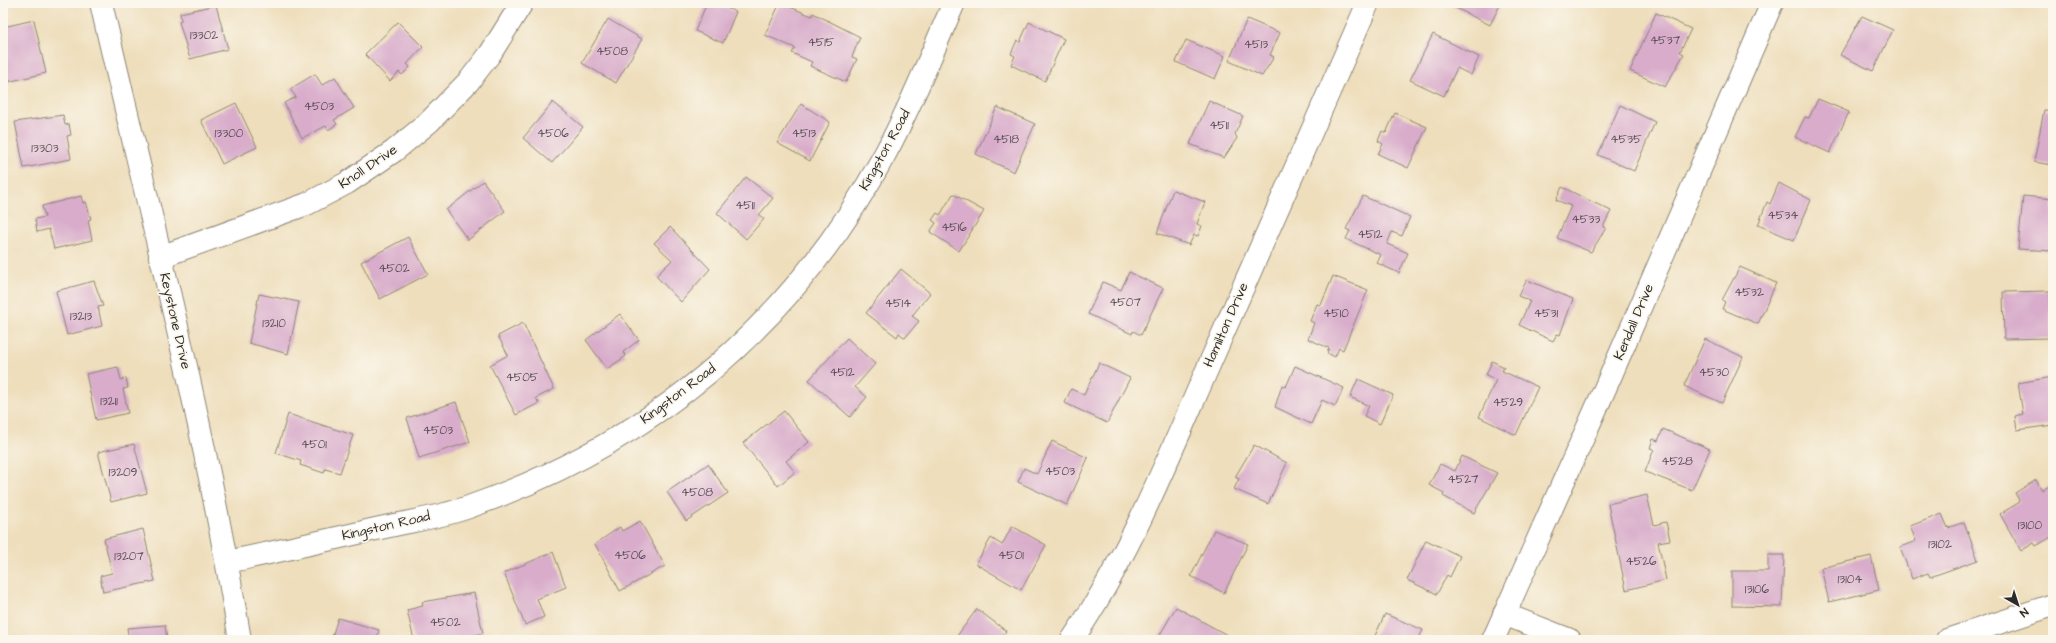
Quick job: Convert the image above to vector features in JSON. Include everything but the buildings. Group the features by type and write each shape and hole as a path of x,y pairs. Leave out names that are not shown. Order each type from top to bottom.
{"street":[{"name":"Keystone Drive","path":"100,3 197,414 227,562 240,640"},
{"name":"Knoll Drive","path":"160,257 307,204 347,183 394,151 429,122 469,81 490,54 522,3"},
{"name":"Kingston Road","path":"227,562 463,509 530,484 595,451 656,413 702,379 756,330 796,287 843,223 884,155 916,92 954,3"},
{"name":"Hamilton Drive","path":"1072,640 1124,551 1197,390 1368,3"},
{"name":"Kendall Drive","path":"1493,640 1611,375 1772,3"},
{"path":"1946,640 2053,605"},
{"path":"1504,614 1570,640"}]}
